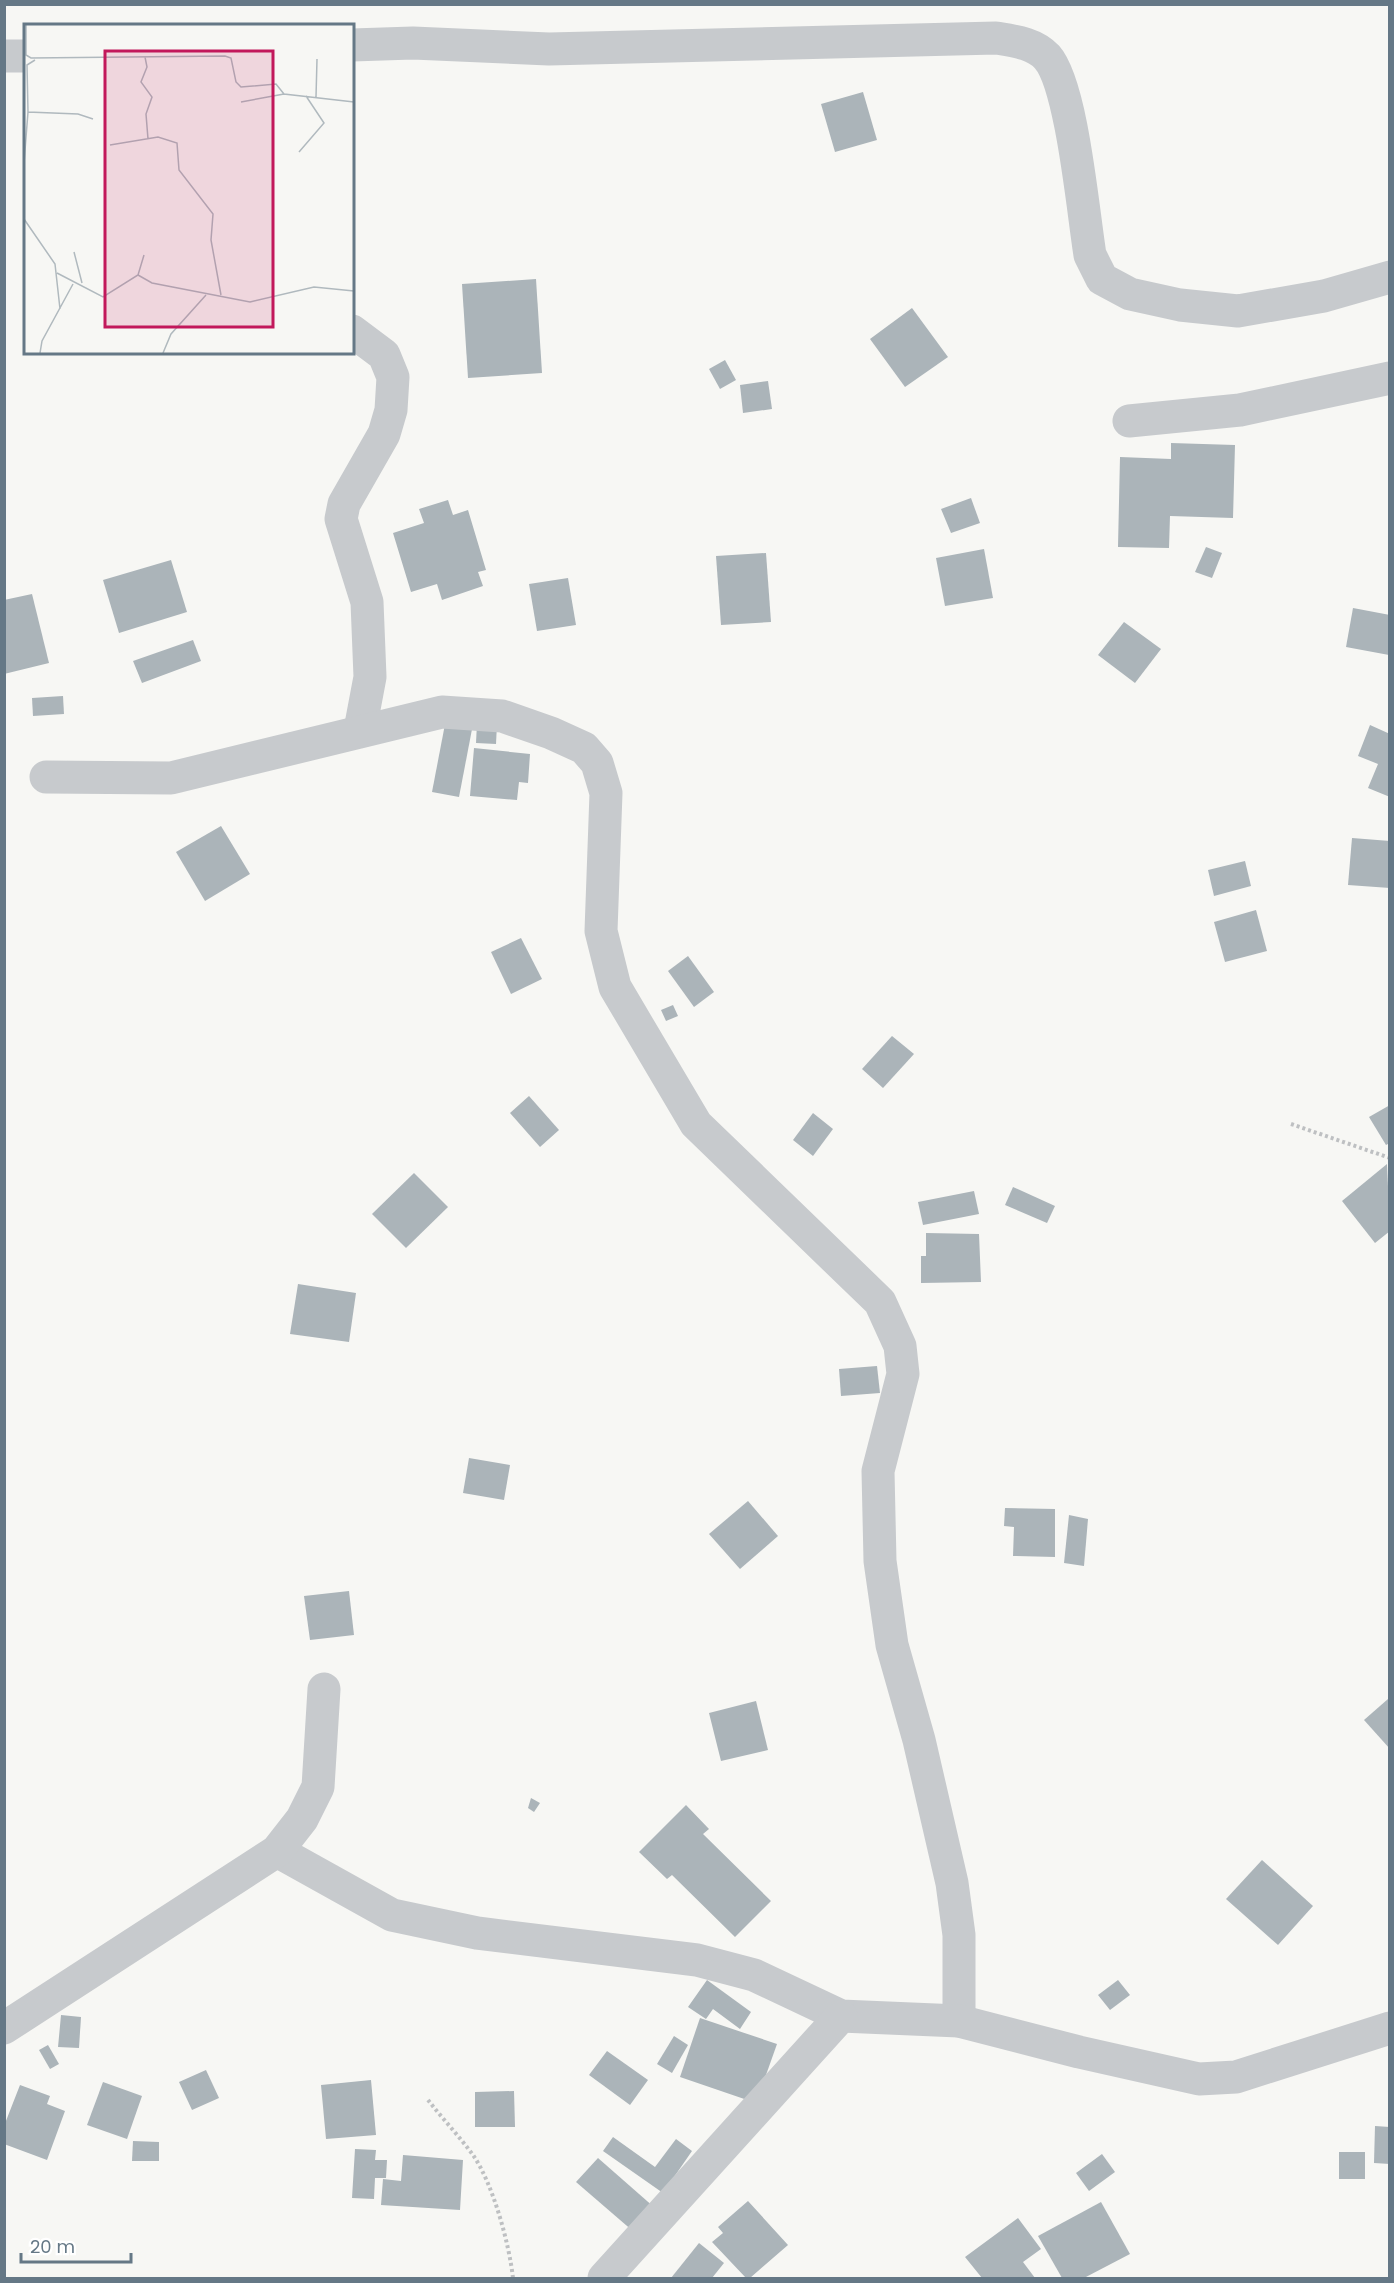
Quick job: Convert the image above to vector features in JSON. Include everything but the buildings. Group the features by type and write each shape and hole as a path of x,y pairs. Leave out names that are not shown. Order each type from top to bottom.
{"street":[{"path":"354,45 413,43 549,49 996,38 1026,43 1047,57 1065,92 1090,255 1102,279 1140,296 1180,305 1238,311 1324,296 1389,277"},
{"path":"4,56 24,56"},
{"path":"354,332 384,355 393,377 391,410 384,434 344,504 341,519 367,602 370,677 360,730"},
{"path":"1129,420 1240,410 1389,378"},
{"path":"46,777 171,778 360,730 442,712 502,716 552,733 584,748 597,763 606,793 601,931 615,987 696,1124 850,1276 880,1302 900,1346 903,1374 878,1472 880,1561 892,1645 919,1740 952,1882 958,1935 958,2021"},
{"path":"4,2028 277,1851 302,1818 318,1786 324,1689"},
{"path":"277,1851 392,1915 477,1933 697,1960 754,1975 841,2016 958,2021 1079,2052 1199,2079 1236,2077 1389,2028"},
{"path":"604,2278 841,2016"}],"path":[{"path":"1291,1124 1389,1158"},
{"path":"428,2100 474,2156 511,2255 513,2278"}]}
